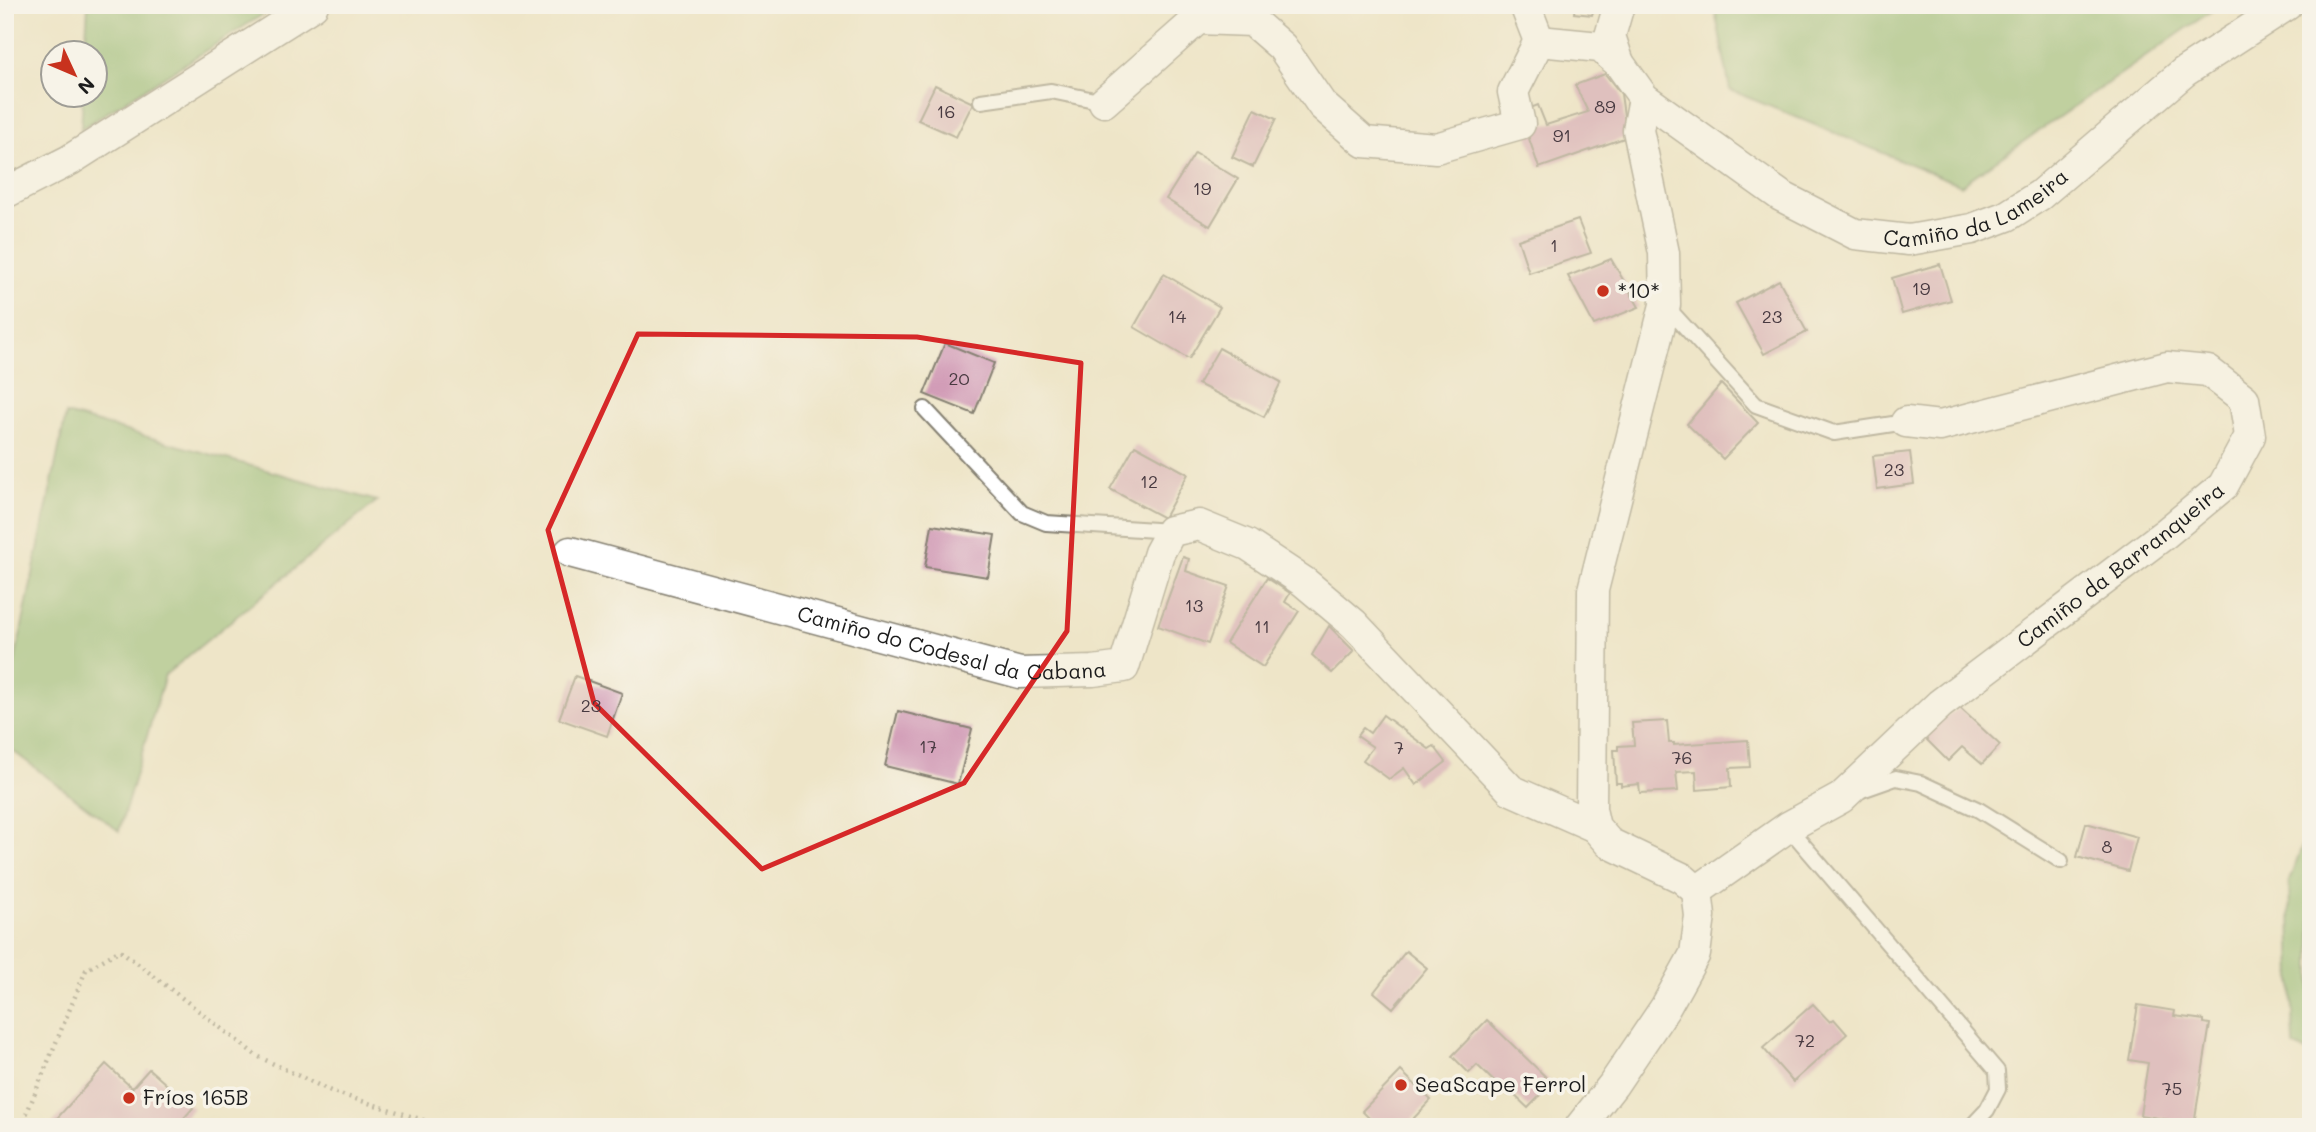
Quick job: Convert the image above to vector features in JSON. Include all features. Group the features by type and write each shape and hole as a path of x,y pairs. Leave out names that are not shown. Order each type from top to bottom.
{"street":[{"path":"5,193 70,160 313,5"},
{"path":"1104,102 1198,19 1252,21 1282,47 1322,104 1364,142 1436,148 1520,124 1513,92 1539,41 1525,5"},
{"path":"1619,5 1610,36 1619,63"},
{"name":"Camiño da Lameira","path":"1619,63 1644,98 1780,196 1855,234 1909,240 1972,229 2007,216 2040,195 2184,72 2287,5"},
{"path":"1539,41 1600,47 1619,63"},
{"path":"1595,827 1591,809 1593,590 1665,305 1664,253 1638,130 1644,98"},
{"name":"Camiño da Barranqueira","path":"1697,891 1788,827 1841,798 1940,704 2223,486 2250,436 2244,399 2208,371 2168,367 1940,426 1906,422"},
{"path":"1171,530 1199,526 1248,545 1304,582 1354,624 1511,790 1595,827 1609,843 1682,878 1697,891 1700,916 1695,954 1665,1008 1614,1085 1580,1127"},
{"name":"Camiño do Codesal da Cabana","path":"570,552 1020,673 1093,671 1124,667 1159,553 1171,530"}],"lane":[{"path":"981,101 1051,91 1104,102"},
{"name":"Camiño da Barranqueira","path":"1665,305 1756,405 1834,433 1906,422"},
{"path":"925,409 1022,513 1046,523 1171,530"},
{"path":"1841,798 1896,778 1921,783 1979,810 2061,861"},
{"path":"1788,827 1997,1071 1998,1089 1987,1110 1970,1127"}],"path":[{"path":"21,1127 86,970 120,950 257,1056 333,1092 433,1123"}],"highlighted area":[{"path":"638,334 917,337 1081,363 1067,631 964,783 762,869 594,703 548,530"}],"green space":[{"path":"88,5 278,5 81,129 82,108 108,108 108,38 86,38"},
{"path":"1714,5 2220,5 1961,185 1730,90"},
{"path":"66,414 377,501 165,675 119,831 5,745 5,709"},
{"path":"2311,822 2311,1053 2294,1046 2289,881"}],"building":[{"path":"1575,5 1595,5 1592,15 1574,13"},
{"path":"1605,74 1621,94 1627,137 1539,168 1520,112 1538,105 1546,125 1588,112 1575,85"},
{"path":"935,85 973,103 956,137 918,120"},
{"path":"1255,109 1276,119 1253,167 1232,157"},
{"path":"1195,153 1238,179 1210,226 1166,199"},
{"path":"1578,220 1591,253 1529,273 1518,240"},
{"name":"*10*","path":"1611,259 1639,307 1594,325 1568,276"},
{"path":"1940,264 1951,300 1902,314 1892,278"},
{"path":"1164,274 1220,307 1189,359 1134,327"},
{"path":"1779,280 1807,332 1764,354 1736,303"},
{"path":"945,343 994,363 974,414 924,394"},
{"path":"1219,348 1281,382 1264,417 1198,384"},
{"path":"1721,384 1758,423 1723,459 1687,424"},
{"path":"1135,445 1188,474 1164,518 1110,489"},
{"path":"1910,452 1914,484 1877,489 1873,456"},
{"path":"932,525 995,535 988,577 925,567"},
{"path":"1183,557 1189,559 1186,571 1229,586 1208,644 1158,626"},
{"path":"1267,578 1290,593 1285,602 1299,611 1263,667 1226,643"},
{"path":"1329,626 1354,651 1332,673 1312,655"},
{"path":"575,676 622,693 607,736 559,719"},
{"path":"1960,708 2000,745 1982,764 1962,747 1948,761 1925,738 1942,718"},
{"path":"898,711 972,729 958,784 885,766"},
{"path":"1383,715 1429,749 1434,746 1446,762 1416,785 1404,768 1389,779 1363,760 1373,747 1357,736 1363,728 1370,733"},
{"path":"1667,721 1669,743 1674,745 1748,740 1750,767 1730,768 1731,787 1697,790 1696,771 1676,772 1678,791 1640,793 1639,784 1621,786 1621,783 1616,783 1614,750 1618,750 1618,746 1634,745 1632,723"},
{"path":"2086,823 2137,837 2128,871 2077,857"},
{"path":"1406,951 1427,968 1393,1008 1374,992"},
{"path":"1813,1004 1830,1022 1834,1019 1847,1034 1793,1082 1763,1048"},
{"path":"2138,1005 2175,1011 2174,1016 2204,1020 2204,1023 2210,1024 2194,1124 2140,1115 2148,1063 2129,1060"},
{"path":"1487,1020 1552,1083 1528,1108 1511,1092 1508,1095 1477,1065 1469,1073 1452,1056"},
{"name":"Fríos 165B","path":"106,1064 132,1088 149,1069 193,1108 176,1127 49,1127"},
{"name":"SeaScape Ferrol","path":"1401,1071 1431,1100 1412,1120 1419,1127 1378,1127 1362,1111"}],"place":[{"name":"*10*","path":"1603,291"},
{"name":"SeaScape Ferrol","path":"1401,1085"},
{"name":"Fríos 165B","path":"129,1098"}]}
